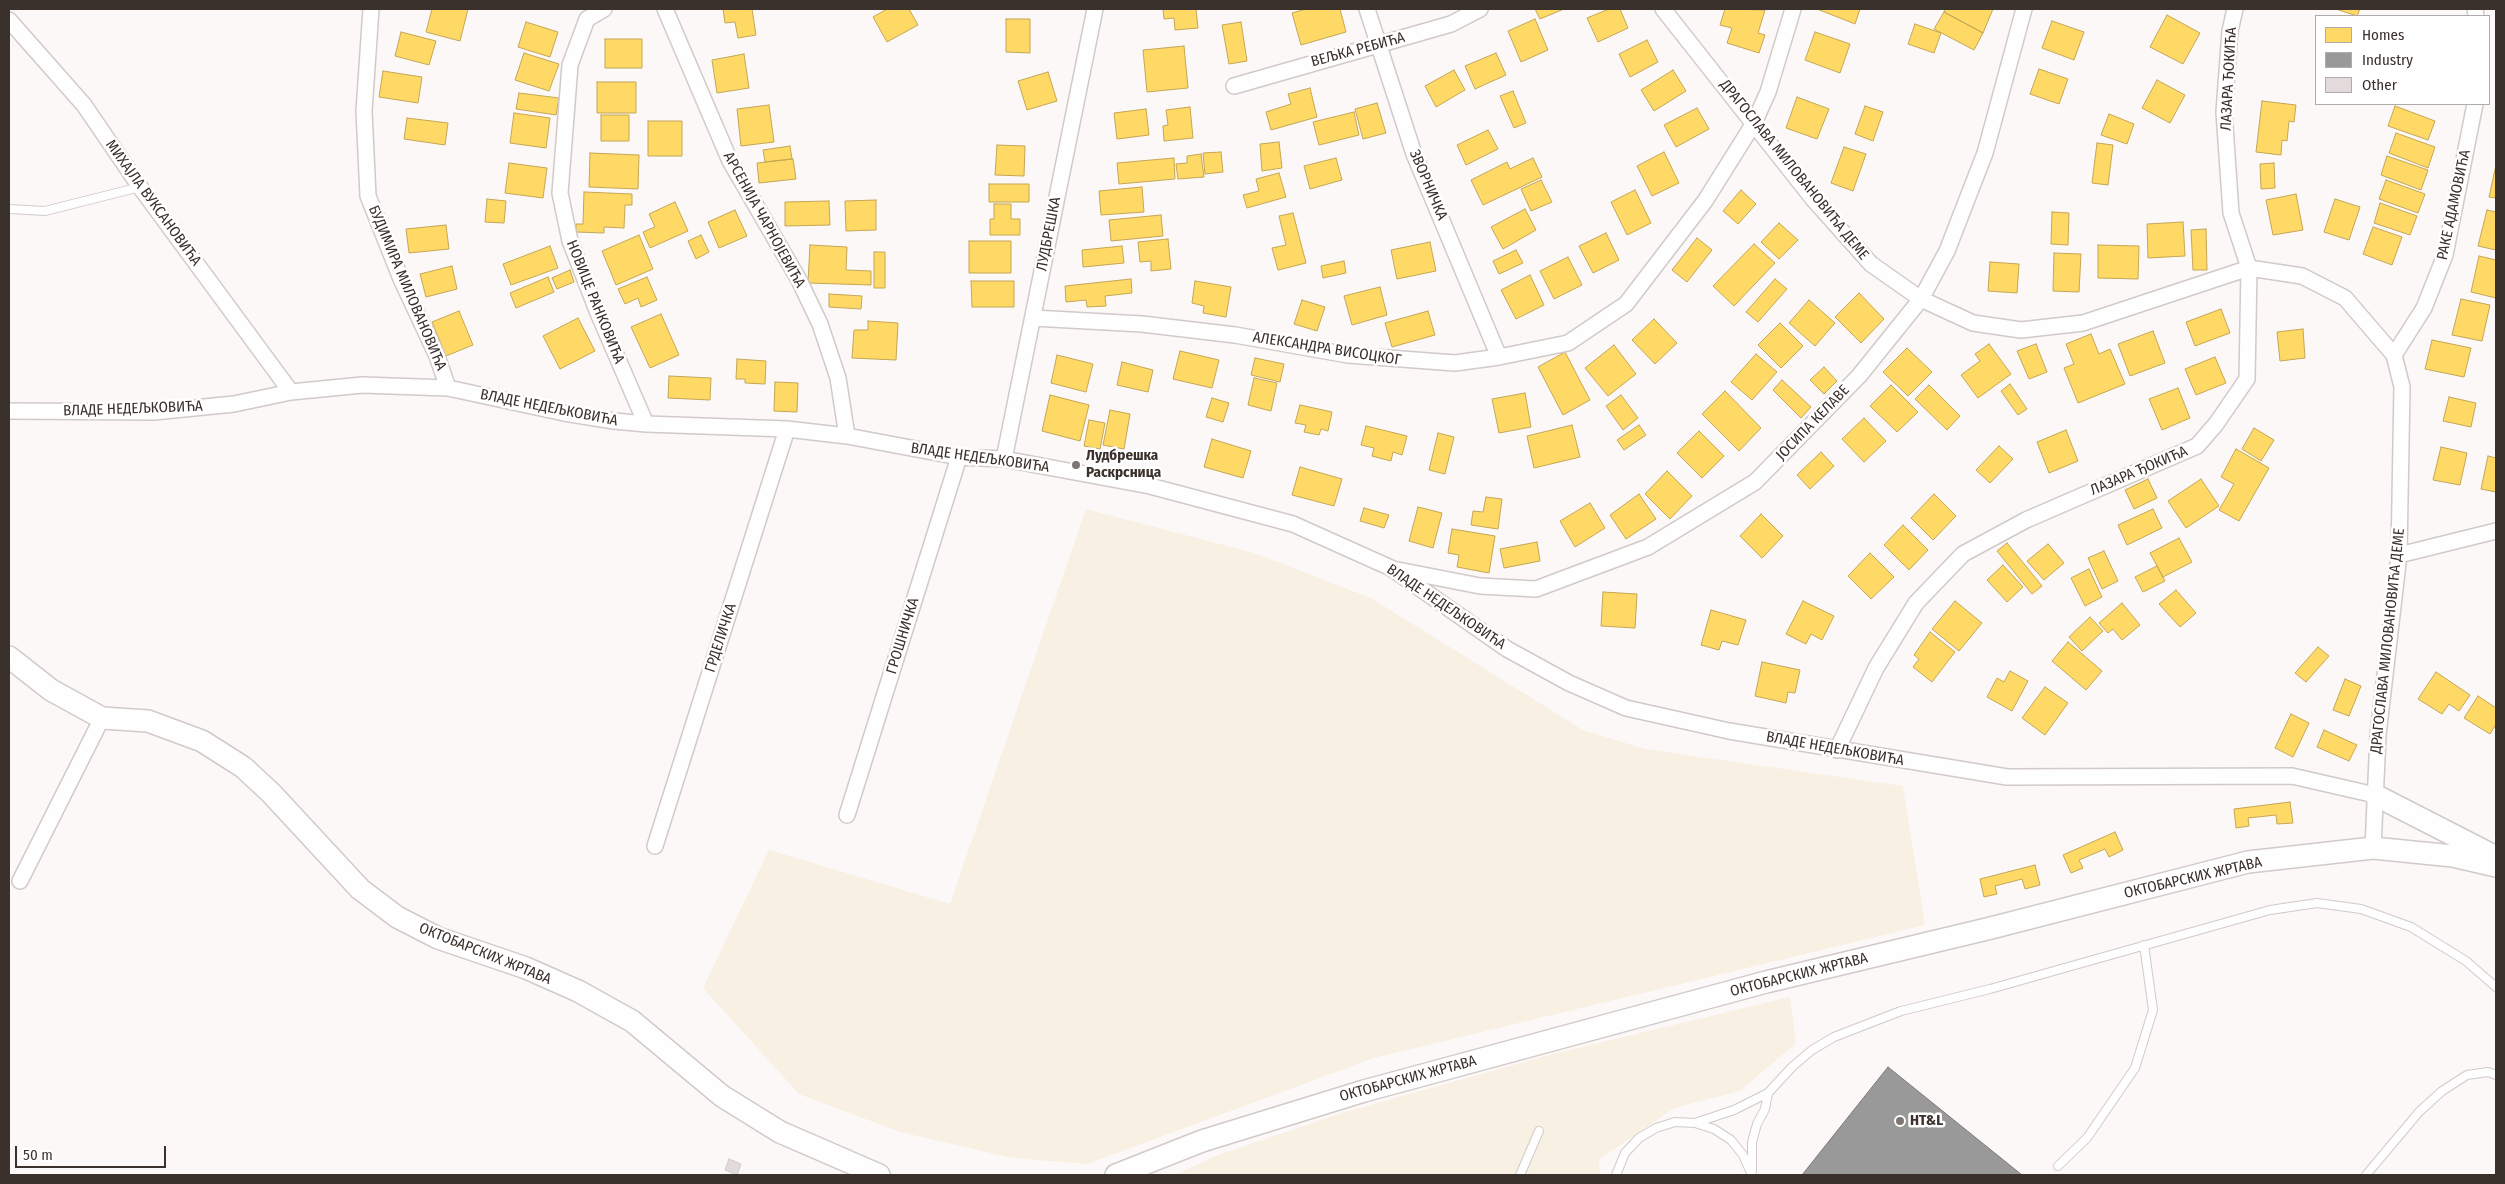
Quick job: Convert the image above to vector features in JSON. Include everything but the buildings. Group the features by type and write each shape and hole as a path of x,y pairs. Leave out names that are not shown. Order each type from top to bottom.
{"street":[{"name":"БУДИМИРА МИЛОВАНОВИЋА","path":"372,9 364,111 368,196 401,279 437,356 448,388"},
{"name":"НОВИЦЕ РАНКОВИЋА","path":"604,9 587,19 570,65 560,193 570,242 598,313 646,424"},
{"name":"АРСЕНИЈА ЧАРНОЈЕВИЋА","path":"665,9 730,161 799,280 820,324 838,378 847,436"},
{"name":"ЛУДБРЕШКА","path":"1004,460 1095,9"},
{"name":"ЗВОРНИЧКА","path":"1367,9 1414,154 1499,357"},
{"name":"ВЕЉКА РЕБИЋА","path":"1234,86 1451,24 1480,9"},
{"name":"ДРАГОСЛАВА МИЛОВАНОВИЋА ДЕМЕ","path":"1662,9 1813,199 1871,264 1921,299 1973,322 2022,330 2083,324 2249,268 2302,276 2345,298 2394,355 2402,387 2399,555 2385,662 2378,735 2373,848"},
{"name":"АЛЕКСАНДРА ВИСОЦКОГ","path":"1033,318 1142,324 1235,334 1348,355 1405,361 1455,363 1499,357 1568,343 1626,304 1705,201 1754,123 1768,92 1791,22 1793,9"},
{"name":"ЈОСИПА КЕЛАВЕ","path":"1391,568 1480,586 1536,589 1648,547 1755,482 1859,376 1921,299 1947,251 1985,153 2024,9"},
{"name":"ЛАЗАРА ЂОКИЋА","path":"1837,750 1876,668 1916,603 1963,554 2026,520 2198,446 2216,424 2246,379 2249,268 2231,213 2224,112 2230,31 2235,9"},
{"name":"МИХАЈЛА ВУКСАНОВИЋА","path":"9,20 84,104 140,187 291,392"},
{"name":"РАКЕ АДАМОВИЋА","path":"2394,355 2424,308 2445,255 2475,105"},
{"name":"ВЛАДЕ НЕДЕЉКОВИЋА","path":"9,411 154,412 234,404 291,392 362,385 448,388 564,413 646,424 787,429 847,436 959,457 1004,460 1150,486 1293,524 1391,568 1507,649 1569,683 1626,708 1729,731 2007,777 2292,776 2375,795"},
{"name":"ГРДЕЛИЧКА","path":"655,846 787,429"},
{"name":"ГРОШНИЧКА","path":"848,815 959,457"},
{"path":"2399,555 2496,531"},
{"name":"ОКТОБАРСКИХ ЖРТАВА","path":"9,657 51,690 102,718 148,720 202,742 243,767 284,806 360,889 397,917 438,938 526,968 578,991 632,1021 722,1096 780,1132 879,1175"},
{"path":"20,881 102,718"},
{"path":"2375,795 2496,857"},
{"name":"ОКТОБАРСКИХ ЖРТАВА","path":"1116,1175 1202,1141 1364,1091 1766,982 1991,928 2248,862 2373,848 2453,856 2496,866"}],"lane":[{"path":"9,209 45,212 140,187"},
{"path":"1695,1123 1734,1110 1768,1093 1792,1067 1812,1050 1834,1037 1901,1011 1990,990 2270,910 2317,903 2361,909 2411,927 2466,961 2496,987"},
{"path":"2058,1166 2087,1138 2135,1068 2153,1010 2144,945"},
{"path":"2366,1175 2419,1112 2442,1091 2467,1075 2488,1072 2496,1075"},
{"path":"1752,1174 1752,1142 1757,1124 1765,1109 1768,1093"},
{"path":"1616,1175 1626,1153 1639,1138 1656,1128 1675,1122 1695,1123 1714,1129 1730,1140 1743,1155 1752,1174"},
{"path":"1520,1175 1539,1132"}],"shaded area":[{"path":"1086,509 1254,553 1371,598 1583,730 1645,749 1903,786 1925,925 1374,1058 1087,1164 1012,1158 900,1132 799,1094 703,988 769,850 950,904"},
{"path":"1790,997 1796,1043 1740,1091 1674,1108 1599,1160 1600,1175 1175,1175 1218,1155 1342,1113 1549,1055"}],"place":[{"name":"Лудбрешка Раскрсница","path":"1076,465"},
{"name":"HT&L","path":"1900,1121"}]}
